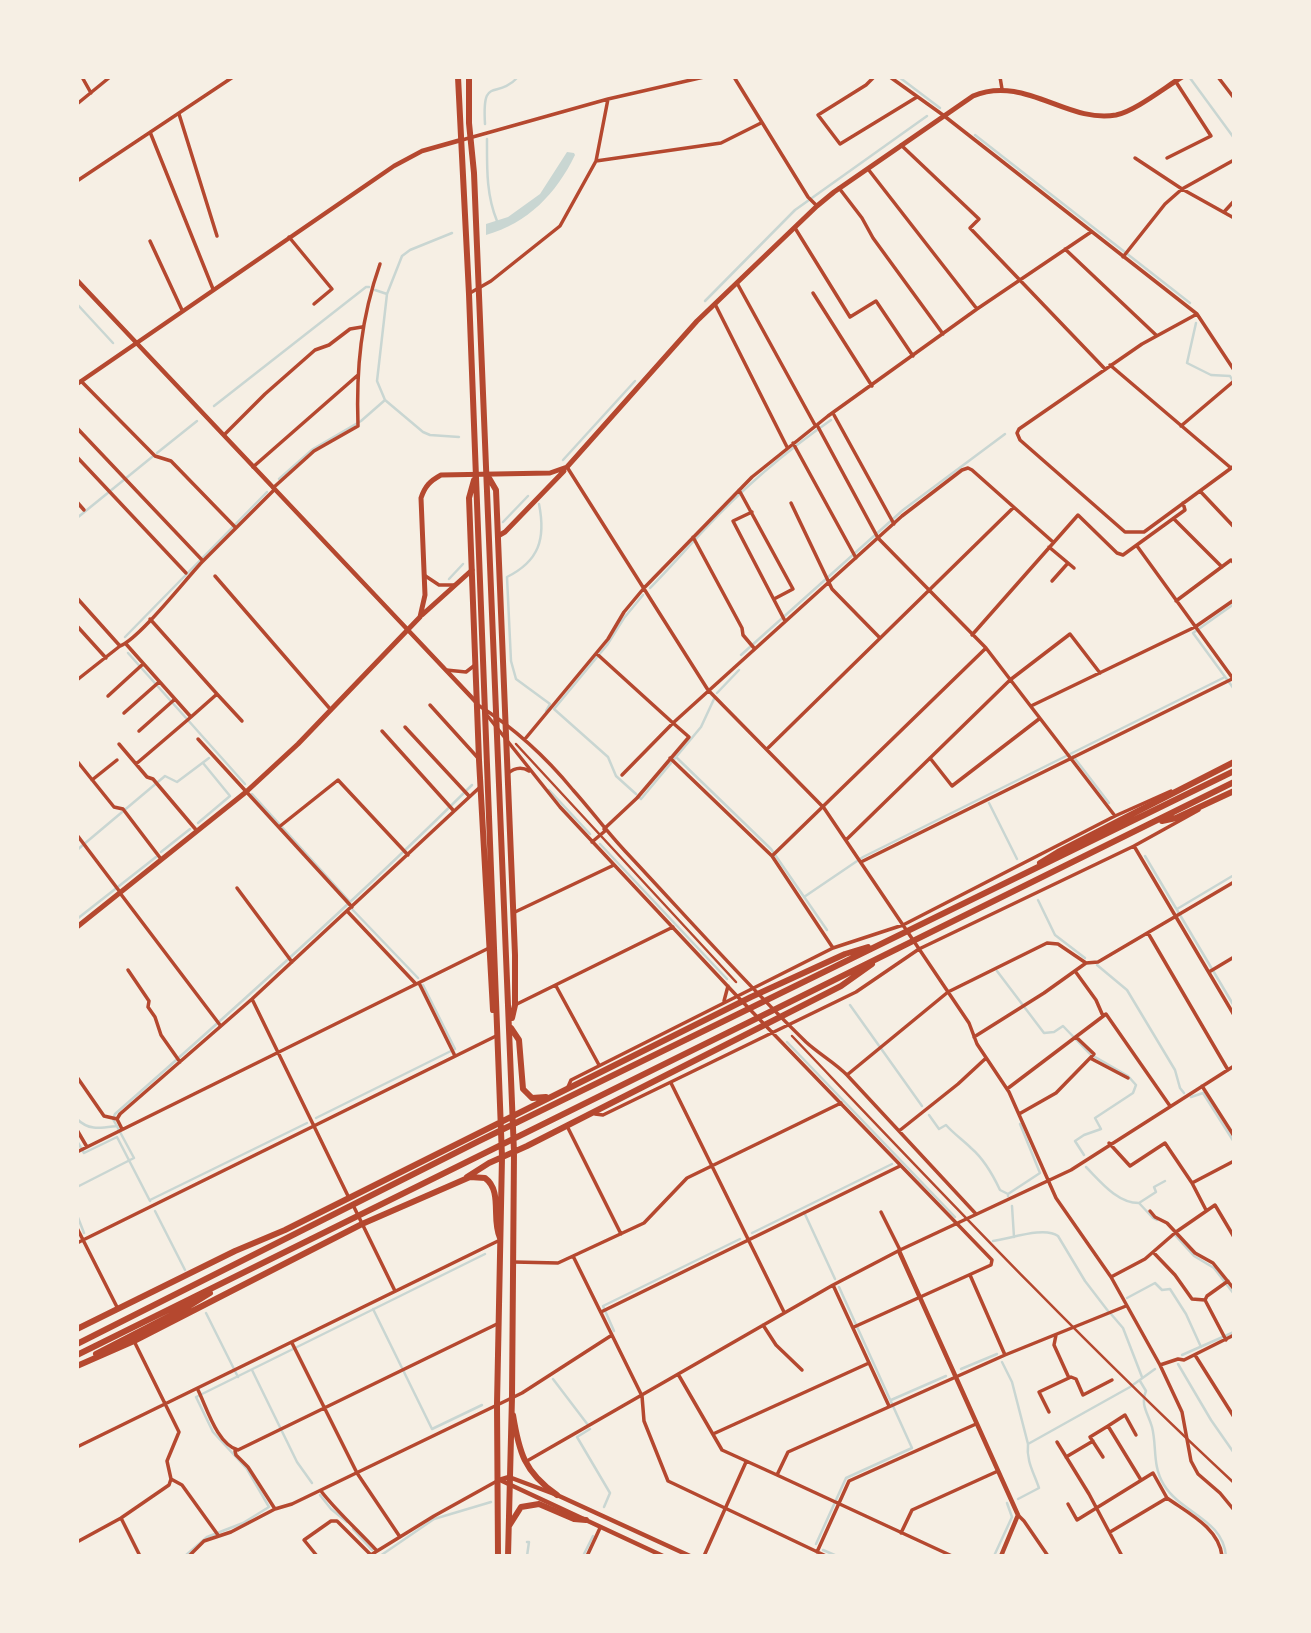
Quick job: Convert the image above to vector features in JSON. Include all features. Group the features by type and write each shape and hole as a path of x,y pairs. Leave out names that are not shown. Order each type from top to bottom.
{"highway":[{"path":"458,77 469,294 502,1157 497,1404 498,1556"},
{"path":"469,77 514,1152 508,1556"},
{"path":"475,474 469,498 479,760 491,995 497,1036"},
{"path":"487,475 496,491 506,723 515,1005 510,1027 519,1041 521,1083 527,1094 538,1099 567,1089"},
{"path":"1018,878 1058,852 1234,762"},
{"path":"77,1344 477,1142 1234,771"},
{"path":"77,1355 1234,782"},
{"path":"1153,822 1176,818 1234,791"},
{"path":"77,1329 235,1251 285,1230 751,997 845,954 893,939"},
{"path":"78,1365 134,1341 362,1224 456,1183 502,1157 841,986 892,950"},
{"path":"456,1183 477,1177 490,1181 495,1192 495,1222 501,1240"},
{"path":"78,1365 189,1306 235,1277"},
{"path":"512,1406 517,1440 525,1462 537,1479 557,1495"},
{"path":"508,1528 521,1507 533,1504 586,1521"}],"main road":[{"path":"498,536 557,480 677,343 817,206 942,114 985,91 1002,89 1082,112 1116,115 1182,77"},
{"path":"420,617 424,604 421,498 425,487 441,475 550,473 566,468"},
{"path":"77,928 119,890 246,792 331,710 420,617 472,569"}],"street":[{"path":"82,77 91,93"},
{"path":"77,104 110,77"},
{"path":"77,181 233,77"},
{"path":"234,527 171,461 155,456 79,383 182,310 408,158 438,145 608,99 704,77"},
{"path":"734,77 809,198 817,206"},
{"path":"874,77 866,85 818,115 840,144 917,97"},
{"path":"890,77 942,114 1091,232 1125,254 1196,314 1234,370"},
{"path":"1000,77 1002,89"},
{"path":"1218,77 1234,98"},
{"path":"1167,158 1211,135 1175,81"},
{"path":"469,294 478,290 560,226 596,161 608,99"},
{"path":"179,113 217,236"},
{"path":"596,161 722,143 761,122"},
{"path":"150,132 213,289"},
{"path":"901,145 979,219 970,228 1105,369"},
{"path":"1135,158 1182,189 1234,218"},
{"path":"1125,254 1165,204 1182,189 1234,160"},
{"path":"868,169 977,309"},
{"path":"839,188 943,334"},
{"path":"1224,212 1234,201"},
{"path":"795,228 850,317 876,301 913,356"},
{"path":"524,740 598,655 624,612 644,588 787,447 794,445 977,309 1091,232"},
{"path":"289,237 332,289 314,304"},
{"path":"150,241 182,310"},
{"path":"1065,249 1156,335"},
{"path":"77,679 126,643 234,527 314,451 349,433 358,422 362,327 380,264"},
{"path":"77,280 446,670 592,842 992,1260 990,1265 970,1275 856,1326"},
{"path":"737,283 877,535 986,648 1115,816"},
{"path":"813,293 872,386"},
{"path":"715,304 787,447"},
{"path":"1110,365 1233,467 1144,532 1125,532 1020,440 1017,433 1110,365 1156,335 1196,314"},
{"path":"223,435 315,350 329,345 350,329 362,327"},
{"path":"253,467 358,375"},
{"path":"1181,426 1233,382"},
{"path":"833,414 893,521"},
{"path":"77,428 202,560"},
{"path":"794,445 855,556"},
{"path":"77,457 186,573"},
{"path":"566,468 708,690 824,807 969,1023 985,1059 1019,1114 1056,1198 1111,1277 1160,1365 1182,1412 1191,1461 1198,1474 1220,1493 1234,1510"},
{"path":"622,775 753,647 877,535 962,470 968,468 1053,542"},
{"path":"1200,491 1234,527"},
{"path":"741,492 793,589 774,599"},
{"path":"77,502 84,510"},
{"path":"791,503 832,589 880,638"},
{"path":"972,635 1077,515 1120,555 1137,546 1185,510 1183,503"},
{"path":"767,749 1013,508"},
{"path":"752,512 733,522 784,619"},
{"path":"1173,519 1222,567"},
{"path":"694,539 742,628 743,635 753,647"},
{"path":"860,861 1231,680 1137,546"},
{"path":"1049,547 1074,568"},
{"path":"1176,601 1231,560 1234,563"},
{"path":"1052,581 1068,563"},
{"path":"424,575 439,586 456,584"},
{"path":"215,576 331,710"},
{"path":"77,598 120,646"},
{"path":"1031,706 1196,629 1234,600"},
{"path":"150,619 242,721"},
{"path":"77,626 106,658"},
{"path":"846,840 1010,680 1070,634 1100,673"},
{"path":"126,643 141,666 189,718"},
{"path":"774,855 986,648"},
{"path":"592,842 672,760 688,737 598,655"},
{"path":"446,670 466,672 476,664"},
{"path":"108,696 141,666"},
{"path":"124,713 157,683"},
{"path":"136,764 217,694"},
{"path":"139,731 173,701"},
{"path":"429,705 479,760"},
{"path":"478,705 506,723 573,789 605,830 806,1042 847,1075 976,1214"},
{"path":"930,758 952,786 1039,719"},
{"path":"405,727 467,793"},
{"path":"382,731 451,808"},
{"path":"198,739 281,826 417,984 453,1053"},
{"path":"119,744 147,777 157,783 197,831"},
{"path":"516,744 736,982"},
{"path":"92,780 117,760"},
{"path":"672,760 774,855 833,948"},
{"path":"77,761 114,807 123,810 162,859"},
{"path":"507,774 516,768 523,768 535,778"},
{"path":"281,826 338,780 406,853"},
{"path":"115,1118 219,1023 252,999 291,959 350,909 467,793 481,787"},
{"path":"567,1089 571,1080 736,995 833,948 903,925 1158,795 1186,787"},
{"path":"590,1113 603,1115 790,1025 856,992 919,949 1134,846 1211,803"},
{"path":"77,835 219,1023"},
{"path":"1134,846 1211,970 1234,1015"},
{"path":"513,912 614,865"},
{"path":"847,1075 948,992 1048,943 1058,944 1078,960 1086,963 1098,962 1234,882"},
{"path":"237,888 291,959"},
{"path":"515,1005 673,927"},
{"path":"1148,933 1228,1070"},
{"path":"77,1130 82,1150 489,948"},
{"path":"1211,970 1234,957"},
{"path":"974,1037 1086,963"},
{"path":"128,970 149,1001 148,1007 155,1017 161,1035 178,1060"},
{"path":"1075,971 1096,1000 1103,1016"},
{"path":"556,985 599,1065"},
{"path":"724,1001 728,986"},
{"path":"252,999 395,1291"},
{"path":"1006,1089 1106,1014 1170,1106"},
{"path":"77,1243 314,1126 453,1053 497,1036"},
{"path":"792,1036 966,1219 1234,1483"},
{"path":"1019,1114 1056,1094 1092,1056 1093,1050 1074,1038"},
{"path":"1092,1056 1128,1078"},
{"path":"899,1131 985,1059"},
{"path":"525,1462 833,1285 1071,1170 1109,1143 1234,1066"},
{"path":"77,1077 104,1116 115,1118"},
{"path":"671,1083 784,1312"},
{"path":"1202,1086 1234,1136"},
{"path":"512,1262 558,1263 645,1223 687,1178 841,1103"},
{"path":"115,1118 120,1130"},
{"path":"567,1125 621,1234"},
{"path":"1109,1143 1129,1166 1165,1143 1206,1210"},
{"path":"1192,1184 1234,1161"},
{"path":"604,1310 900,1166"},
{"path":"1111,1277 1145,1259 1175,1233 1215,1205 1234,1237"},
{"path":"1150,1211 1167,1223 1195,1253 1213,1263 1226,1283 1234,1289"},
{"path":"881,1212 1018,1515 1048,1556"},
{"path":"77,1228 117,1309"},
{"path":"77,1447 164,1405 200,1393 235,1371 294,1346 395,1291 501,1240"},
{"path":"1153,1252 1192,1298 1205,1300"},
{"path":"573,1256 604,1310 612,1335 642,1396 644,1420 668,1481 826,1556"},
{"path":"970,1275 1005,1355"},
{"path":"1205,1300 1226,1283"},
{"path":"833,1285 856,1326 869,1363 891,1405"},
{"path":"1205,1300 1224,1338"},
{"path":"777,1475 788,1452 1005,1355 1126,1306"},
{"path":"235,1450 499,1323"},
{"path":"763,1325 776,1345 802,1370"},
{"path":"190,1556 204,1541 231,1532 275,1509 321,1491 512,1397 612,1335"},
{"path":"1056,1335 1054,1345 1069,1378"},
{"path":"1160,1365 1184,1360 1234,1335"},
{"path":"77,1542 121,1518 169,1485 171,1479 167,1461 179,1432 134,1341"},
{"path":"294,1346 357,1473 400,1537"},
{"path":"1195,1355 1234,1415"},
{"path":"713,1434 869,1363"},
{"path":"678,1374 722,1450 952,1556"},
{"path":"1049,1412 1039,1392 1069,1378 1076,1378 1083,1395 1112,1380"},
{"path":"200,1393 219,1432 248,1467 275,1509"},
{"path":"1102,1457 1090,1437 1125,1415 1136,1435"},
{"path":"817,1552 836,1503 849,1481 976,1424"},
{"path":"1108,1426 1141,1480"},
{"path":"1066,1457 1093,1441"},
{"path":"1057,1442 1122,1556"},
{"path":"704,1556 746,1462"},
{"path":"901,1532 912,1510 998,1471"},
{"path":"1068,1504 1077,1520 1153,1473 1167,1497 1214,1535 1222,1556"},
{"path":"171,1479 182,1485 218,1535"},
{"path":"317,1556 304,1540 331,1521 337,1521 371,1556 499,1480 557,1495 690,1556"},
{"path":"509,1481 600,1528 663,1556"},
{"path":"321,1491 377,1551"},
{"path":"1110,1532 1167,1497"},
{"path":"1001,1556 1018,1515"},
{"path":"121,1518 139,1556"},
{"path":"587,1556 600,1528"}],"shaded area":[{"path":"567,152 575,155 550,194 528,215 486,235 486,224 508,217 540,194"}],"waterway":[{"path":"485,124 488,93 510,84 518,77"},
{"path":"899,77 940,108"},
{"path":"1190,78 1234,138"},
{"path":"705,301 795,210 927,116"},
{"path":"975,135 1190,303"},
{"path":"487,139 489,191 497,221"},
{"path":"452,233 410,250 402,256 387,294 377,381 385,400 423,432 459,437"},
{"path":"214,406 369,287"},
{"path":"375,290 387,294"},
{"path":"77,304 113,343"},
{"path":"1196,323 1187,363 1211,375 1230,376 1234,383"},
{"path":"563,460 635,381"},
{"path":"279,479 313,449 361,421 385,400"},
{"path":"650,588 749,485 831,420"},
{"path":"157,453 197,421"},
{"path":"741,655 903,510 1005,434"},
{"path":"77,518 152,457"},
{"path":"125,637 267,492"},
{"path":"503,522 528,496"},
{"path":"539,504 541,528 538,548 526,564 507,577 511,661 516,679 550,704 546,711"},
{"path":"449,579 463,564"},
{"path":"636,794 616,776 608,757 554,709 607,645 643,595"},
{"path":"1234,604 1193,633 1234,689"},
{"path":"128,653 245,784"},
{"path":"717,693 739,670"},
{"path":"804,897 863,857 1225,677"},
{"path":"676,757 701,727 714,699"},
{"path":"1073,756 1109,803"},
{"path":"640,798 676,757 771,849 827,930"},
{"path":"77,850 165,776 177,782 209,758"},
{"path":"198,823 230,796 203,763"},
{"path":"130,1160 134,1158 113,1119 115,1114 296,952 472,785"},
{"path":"549,790 590,834"},
{"path":"252,794 350,902"},
{"path":"989,803 1017,859"},
{"path":"161,852 190,829"},
{"path":"600,844 727,979"},
{"path":"1145,856 1234,1006"},
{"path":"77,919 156,857"},
{"path":"1177,909 1234,875"},
{"path":"1038,900 1055,935 1085,958"},
{"path":"350,907 418,978"},
{"path":"1097,965 1127,990 1175,1070 1184,1093"},
{"path":"997,971 1044,1033 1054,1032 1063,1026 1090,1054 1128,1076 1136,1085 1133,1093 1095,1118 1101,1129 1075,1141 1084,1155"},
{"path":"316,1118 455,1049 423,985"},
{"path":"850,1005 922,1106"},
{"path":"787,1042 955,1217"},
{"path":"1191,1097 1203,1093 1234,1142"},
{"path":"929,1115 939,1129 946,1125 976,1153 1000,1190 1008,1194"},
{"path":"77,1119 91,1127 117,1126"},
{"path":"150,1200 307,1123"},
{"path":"1008,1196 1040,1173 1020,1124"},
{"path":"77,1141 84,1153 117,1137 150,1201"},
{"path":"77,1187 130,1160"},
{"path":"752,1233 892,1164"},
{"path":"1086,1167 1116,1195 1139,1203 1157,1220"},
{"path":"1139,1203 1156,1192 1154,1187 1165,1181"},
{"path":"1012,1206 1014,1237"},
{"path":"155,1211 185,1270"},
{"path":"804,1212 835,1279"},
{"path":"77,1215 84,1233"},
{"path":"993,1241 1044,1232 1058,1236 1085,1281 1108,1311"},
{"path":"1175,1235 1194,1256 1214,1268 1234,1294"},
{"path":"614,1331 603,1306 740,1239"},
{"path":"185,1556 207,1537 243,1523 269,1507 247,1469 213,1432 196,1397 485,1254"},
{"path":"1127,1298 1155,1283 1162,1290 1170,1289 1186,1314 1201,1347"},
{"path":"816,1544 846,1478 912,1448 839,1287"},
{"path":"373,1309 432,1429 482,1405"},
{"path":"206,1313 238,1377"},
{"path":"1111,1314 1123,1328 1142,1377"},
{"path":"1182,1355 1234,1332"},
{"path":"961,1369 997,1354"},
{"path":"1002,1362 1012,1382 1028,1444 1029,1461 1039,1488 1018,1499"},
{"path":"1178,1364 1234,1453"},
{"path":"1028,1444 1130,1387 1155,1369"},
{"path":"252,1370 297,1462 312,1483"},
{"path":"891,1400 946,1376"},
{"path":"553,1379 588,1425"},
{"path":"1140,1381 1146,1391 1144,1405 1152,1427 1160,1478 1171,1495 1217,1533 1226,1556"},
{"path":"590,1429 577,1437 610,1493 604,1507"},
{"path":"320,1495 331,1509 347,1522"},
{"path":"380,1556 434,1519 491,1502"},
{"path":"994,1556 1012,1517 1007,1503"},
{"path":"353,1529 372,1550"},
{"path":"583,1556 593,1536"},
{"path":"527,1542 527,1556"},
{"path":"823,1550 837,1556"}]}
